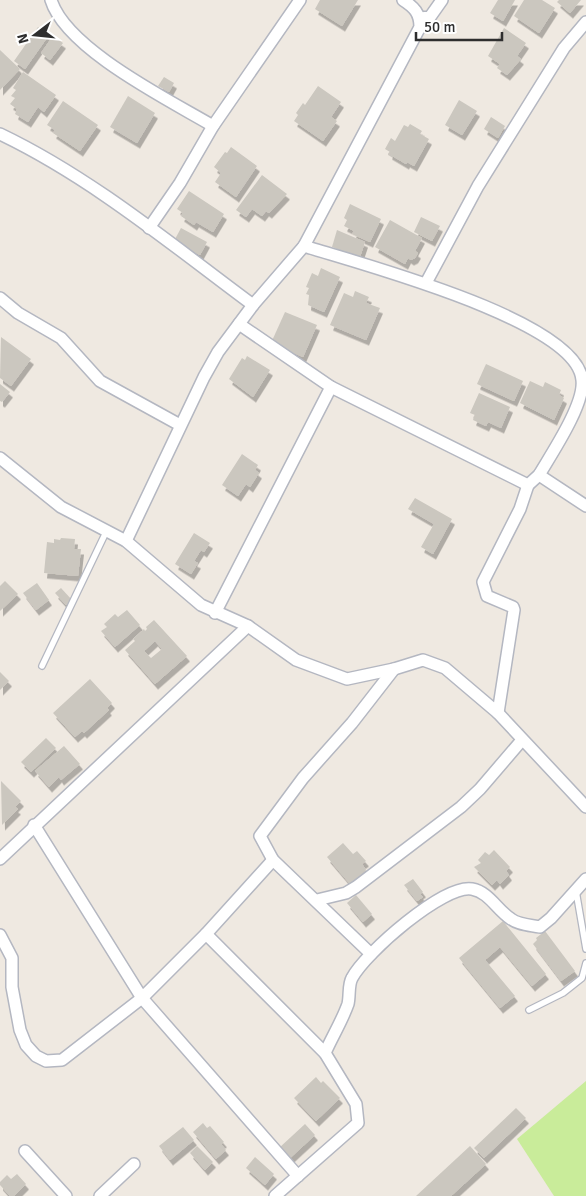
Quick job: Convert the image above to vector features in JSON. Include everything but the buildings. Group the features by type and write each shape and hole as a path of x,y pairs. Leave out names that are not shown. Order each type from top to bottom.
{"street":[{"path":"51,0 59,19 112,68 213,126"},
{"path":"149,228 180,183 213,126 300,0"},
{"path":"126,541 180,425 214,360 253,305 304,246 420,27 420,18 413,6 403,0"},
{"path":"420,18 430,17 442,0"},
{"path":"426,283 478,186 564,48 586,22"},
{"path":"0,134 71,173 253,305"},
{"path":"304,246 426,283 531,327 571,355 579,366 583,380 581,398 540,476 528,485 520,509 483,582 487,596 513,607 514,610 498,713"},
{"path":"0,298 18,313 61,338 100,381 180,425"},
{"path":"239,324 331,387 528,485"},
{"path":"215,613 331,387"},
{"path":"0,458 61,507 126,541 200,605 248,626 296,660 347,679 394,669 412,662 431,661 446,668 498,713 586,807"},
{"path":"540,476 586,506"},
{"path":"0,859 248,626"},
{"path":"371,954 317,900 273,860 261,840 260,833 303,778 352,723 394,669"},
{"path":"317,900 346,893 356,887 461,807 480,789 522,740"},
{"path":"34,825 142,998 298,1176"},
{"path":"0,935 12,958 12,987 20,1030 26,1045 36,1056 46,1061 62,1060 142,998 206,934 273,860"},
{"path":"325,1053 347,1006 352,978 371,954 415,916 452,892 474,889 484,893 511,920 521,924 540,927 551,918 586,879"},
{"path":"206,934 325,1053 356,1104 358,1123 275,1196"},
{"path":"25,1151 66,1196"},
{"path":"100,1196 134,1164"}],"lane":[{"path":"42,666 107,530"},
{"path":"576,891 586,949"},
{"path":"529,1010 563,992 582,978 586,963"}],"green space":[{"path":"586,1081 586,1196 554,1196 517,1139"}]}
